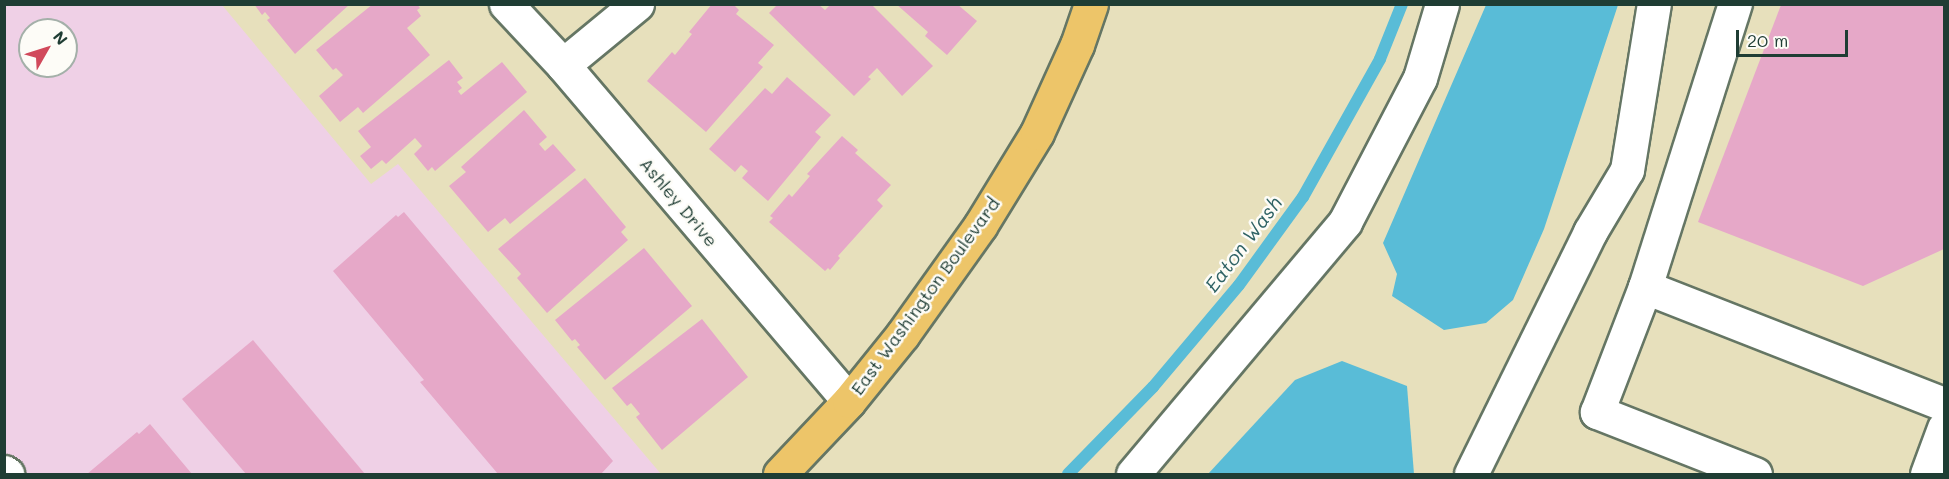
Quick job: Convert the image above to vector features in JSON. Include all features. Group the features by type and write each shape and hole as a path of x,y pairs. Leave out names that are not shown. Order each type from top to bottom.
{"main road":[{"name":"East Washington Boulevard","path":"780,474 849,401 903,334 980,226 1037,133 1077,45 1091,4"}],"street":[{"name":"Ashley Drive","path":"506,4 563,65 849,401"},
{"path":"563,65 637,4"},
{"path":"1133,474 1345,222 1420,78 1442,4"},
{"path":"1471,474 1590,232 1627,170 1654,4"},
{"path":"1735,4 1645,287 1597,412 1755,474"},
{"path":"1645,287 1944,404"},
{"path":"1927,474 1944,428"}],"shaded area":[{"path":"4,5 222,5 371,184 398,164 661,474 5,474"}],"water":[{"path":"1486,5 1618,5 1544,229 1513,300 1486,323 1444,330 1392,296 1397,274 1383,243"},
{"path":"1342,361 1407,386 1414,474 1208,474 1295,380"}],"building":[{"path":"254,4 350,4 295,54 267,20 270,18 265,12 262,15"},
{"path":"373,4 417,4 420,8 417,10 421,16 407,28 430,55 363,113 358,107 340,122 319,96 343,75 336,68 333,70 316,50"},
{"path":"712,4 733,4 739,10 736,14 774,45 758,63 763,67 706,132 647,81 672,52 675,55 692,34 689,32"},
{"path":"831,4 871,4 933,66 902,96 877,68 868,77 871,79 854,96 769,13 777,5 819,5 825,10"},
{"path":"896,4 957,4 977,21 947,55 925,36 928,32"},
{"path":"1781,5 1944,5 1944,249 1863,286 1698,222"},
{"path":"449,60 463,78 457,82 462,88 458,91 461,95 502,62 527,92 435,171 432,167 428,171 414,154 422,146 415,138 386,164 382,160 371,169 360,156 371,147 358,131"},
{"path":"787,77 831,115 815,132 821,137 768,201 742,178 748,171 741,165 735,172 709,149 765,88 772,94"},
{"path":"524,110 547,137 539,144 545,151 553,144 576,170 510,224 505,218 488,232 449,186 466,172 461,167"},
{"path":"842,136 858,150 855,153 891,185 877,200 883,206 838,256 840,258 830,270 828,268 825,271 769,222 773,218 770,216 789,194 792,197 810,176 807,174"},
{"path":"585,178 626,227 621,232 628,240 547,313 517,278 521,274 498,249"},
{"path":"404,212 613,461 601,474 498,474 420,382 424,380 333,271 396,215 398,217"},
{"path":"644,248 692,306 605,380 577,347 580,345 575,339 572,341 555,320"},
{"path":"702,319 748,377 662,450 636,417 640,414 631,403 627,406 612,388"},
{"path":"253,340 365,474 246,474 182,399"},
{"path":"150,424 192,474 87,474 137,432 139,434"}],"waterway":[{"name":"Eaton Wash","path":"1068,474 1153,387 1239,285 1303,197 1380,59 1402,4"}]}
